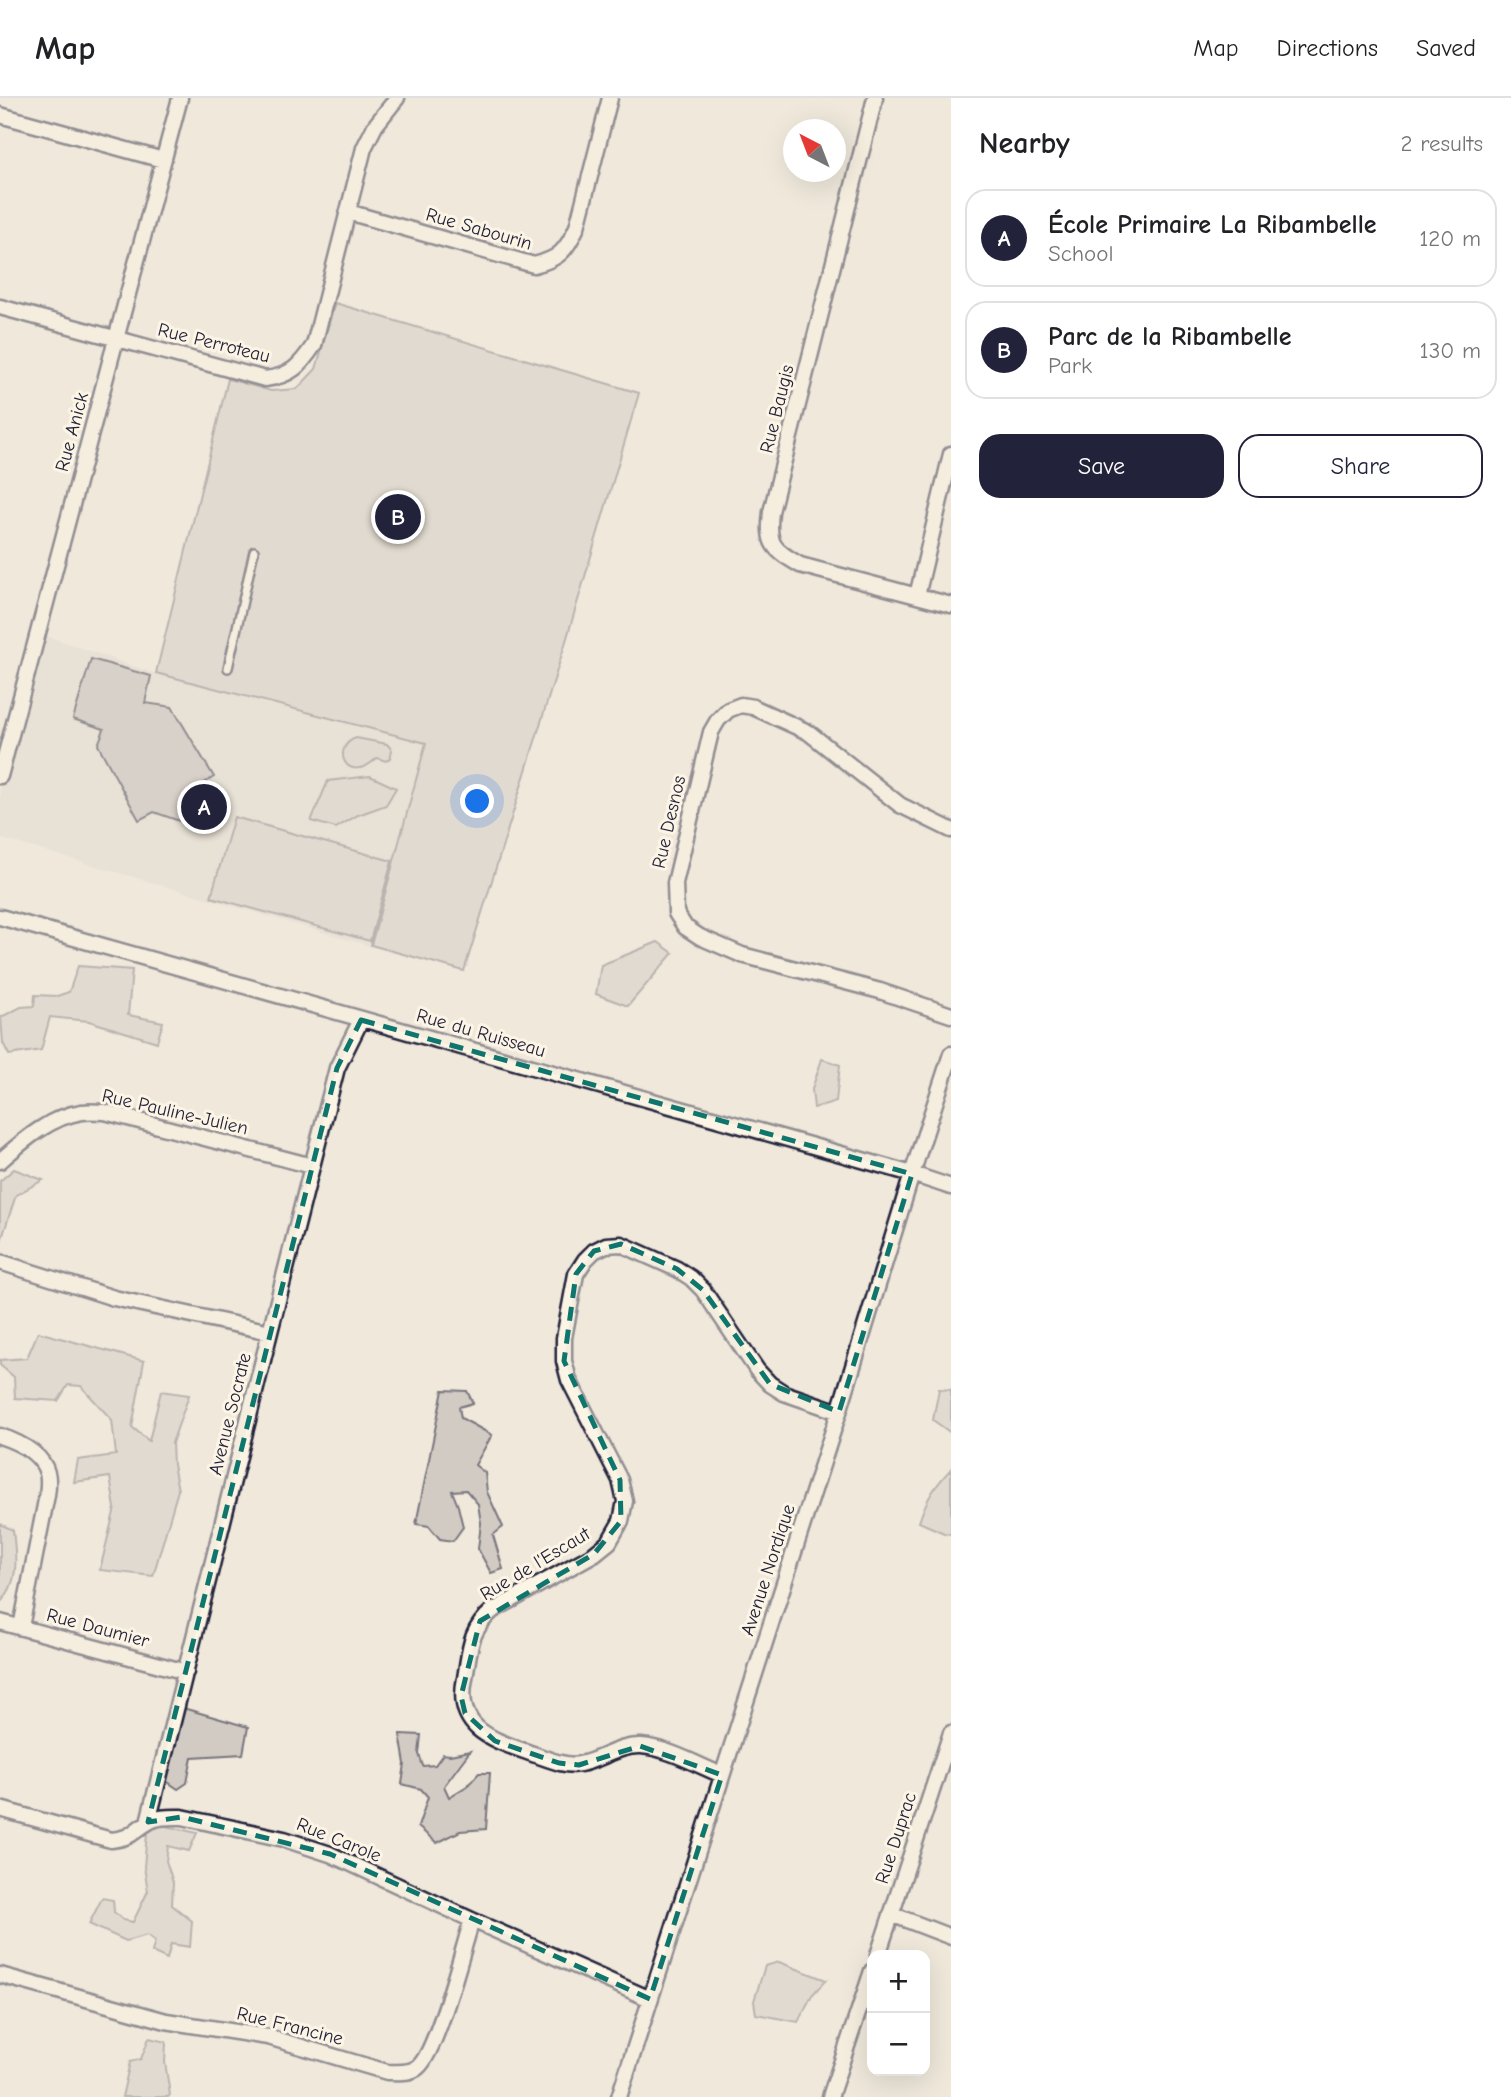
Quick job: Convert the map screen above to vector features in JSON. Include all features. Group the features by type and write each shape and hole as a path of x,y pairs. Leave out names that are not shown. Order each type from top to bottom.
{"street":[{"name":"Rue Anick","path":"0,776 4,742 117,338 180,98"},
{"name":"Rue Perroteau","path":"0,307 265,379 280,377 293,370 314,345 364,148 375,126 397,98"},
{"name":"Rue Sabourin","path":"348,212 534,265 557,257 577,227 610,98"},
{"name":"Rue Baugis","path":"875,98 771,512 769,532 773,545 782,555 800,565 951,605"},
{"path":"0,115 163,160"},
{"path":"916,596 951,454"},
{"name":"Rue Desnos","path":"951,830 900,805 808,732 753,707 741,705 728,710 711,732 674,883 674,897 676,913 685,927 700,937 743,955 880,991 951,1015"},
{"name":"Rue du Ruisseau","path":"0,917 951,1187"},
{"name":"Avenue Socrate","path":"148,1822 337,1068 361,1020"},
{"name":"Avenue Nordique","path":"619,2097 951,1054"},
{"name":"Rue Pauline-Julien","path":"0,1161 34,1134 63,1117 83,1112 105,1112 312,1166"},
{"name":"Rue de l'Escaut","path":"722,1775 660,1750 640,1746 623,1748 579,1765 559,1763 495,1741 477,1728 465,1713 461,1696 473,1636 480,1621 492,1611 594,1554 609,1542 621,1521 625,1501 620,1480 569,1380 564,1361 564,1338 576,1274 585,1259 594,1251 607,1245 621,1244 677,1269 703,1290 757,1370 770,1384 784,1393 839,1412"},
{"path":"0,1262 114,1298 270,1332"},
{"path":"0,1436 28,1449 41,1461 48,1474 47,1495 21,1627"},
{"name":"Rue Daumier","path":"0,1622 186,1672"},
{"name":"Rue Duprac","path":"879,1950 951,1733"},
{"name":"Rue Carole","path":"0,1809 111,1839 126,1838 148,1822 166,1816 182,1816 284,1839 330,1854 650,1999"},
{"path":"891,1914 951,1937"},
{"name":"Rue Francine","path":"0,1975 166,2021 268,2037 387,2072 402,2073 418,2067 435,2039 472,1920"},
{"path":"830,2097 867,1986"}],"lane":[{"path":"228,668 254,551"}],"highlighted area":[{"path":"361,1020 912,1174 839,1412 770,1384 703,1290 677,1269 621,1244 594,1251 576,1274 564,1361 620,1480 621,1521 594,1554 480,1621 461,1696 465,1713 495,1741 559,1763 579,1765 640,1746 722,1775 650,1999 330,1854 182,1817 148,1822 337,1068"}],"shaded area":[{"path":"335,303 639,393 464,971 371,945 426,743 156,673 228,379 271,391 297,389 316,369"},
{"path":"38,633 150,672 426,743 371,944 408,957 0,838 0,776"},
{"path":"356,738 387,744 392,750 390,758 386,761 377,758 366,766 350,767 343,756 344,749"},
{"path":"370,776 396,788 386,805 358,815 336,828 311,821 328,781"},
{"path":"234,817 392,861 370,941 211,897"},
{"path":"658,942 673,953 628,1006 596,994 601,965"},
{"path":"78,966 132,970 128,1015 163,1022 157,1042 89,1021 50,1017 41,1050 9,1055 3,1043 1,1017 21,1007 34,1006 35,995 57,996 69,992"},
{"path":"822,1059 840,1065 836,1101 814,1108 812,1089"},
{"path":"14,1169 43,1180 16,1195 0,1244 0,1181"},
{"path":"38,1332 144,1361 132,1427 149,1441 161,1391 189,1395 172,1443 178,1490 153,1576 100,1570 115,1508 110,1477 74,1482 78,1460 116,1455 112,1420 81,1386 68,1385 58,1401 15,1398 14,1377 0,1365 0,1360 27,1358"},
{"path":"939,1389 951,1390 951,1433 933,1420"},
{"path":"443,1390 467,1391 473,1403 459,1407 461,1418 492,1435 475,1465 485,1473 487,1492 503,1527 493,1535 503,1569 491,1573 478,1549 481,1523 478,1504 466,1490 452,1491 463,1527 453,1541 440,1539 429,1526 416,1524"},
{"path":"951,1469 951,1534 919,1522 932,1493"},
{"path":"0,1524 13,1530 15,1569 11,1587 0,1603"},
{"path":"183,1708 248,1727 243,1754 192,1757 187,1783 178,1789 165,1780"},
{"path":"400,1734 421,1735 419,1754 423,1766 435,1765 443,1754 470,1751 444,1786 449,1797 467,1786 479,1773 490,1773 486,1829 460,1831 437,1843 418,1827 428,1797 421,1789 402,1784 405,1764"},
{"path":"148,1822 197,1833 189,1851 168,1846 166,1861 173,1882 172,1905 192,1921 190,1947 171,1944 167,1959 152,1952 155,1941 147,1935 126,1941 89,1924 102,1898 113,1900 114,1912 123,1920 133,1922 148,1891 144,1867"},
{"path":"779,1962 826,1980 812,1995 798,2022 756,2014 754,2001 765,1966"},
{"path":"149,2038 166,2042 165,2062 170,2095 122,2097 130,2062 141,2059"}],"building":[{"path":"91,659 151,676 145,703 172,707 214,777 198,787 188,824 154,812 139,820 98,745 104,729 73,719"}],"place":[{"name":"Parc de la Ribambelle","path":"398,517"},
{"name":"École Primaire La Ribambelle","path":"204,807"}]}
